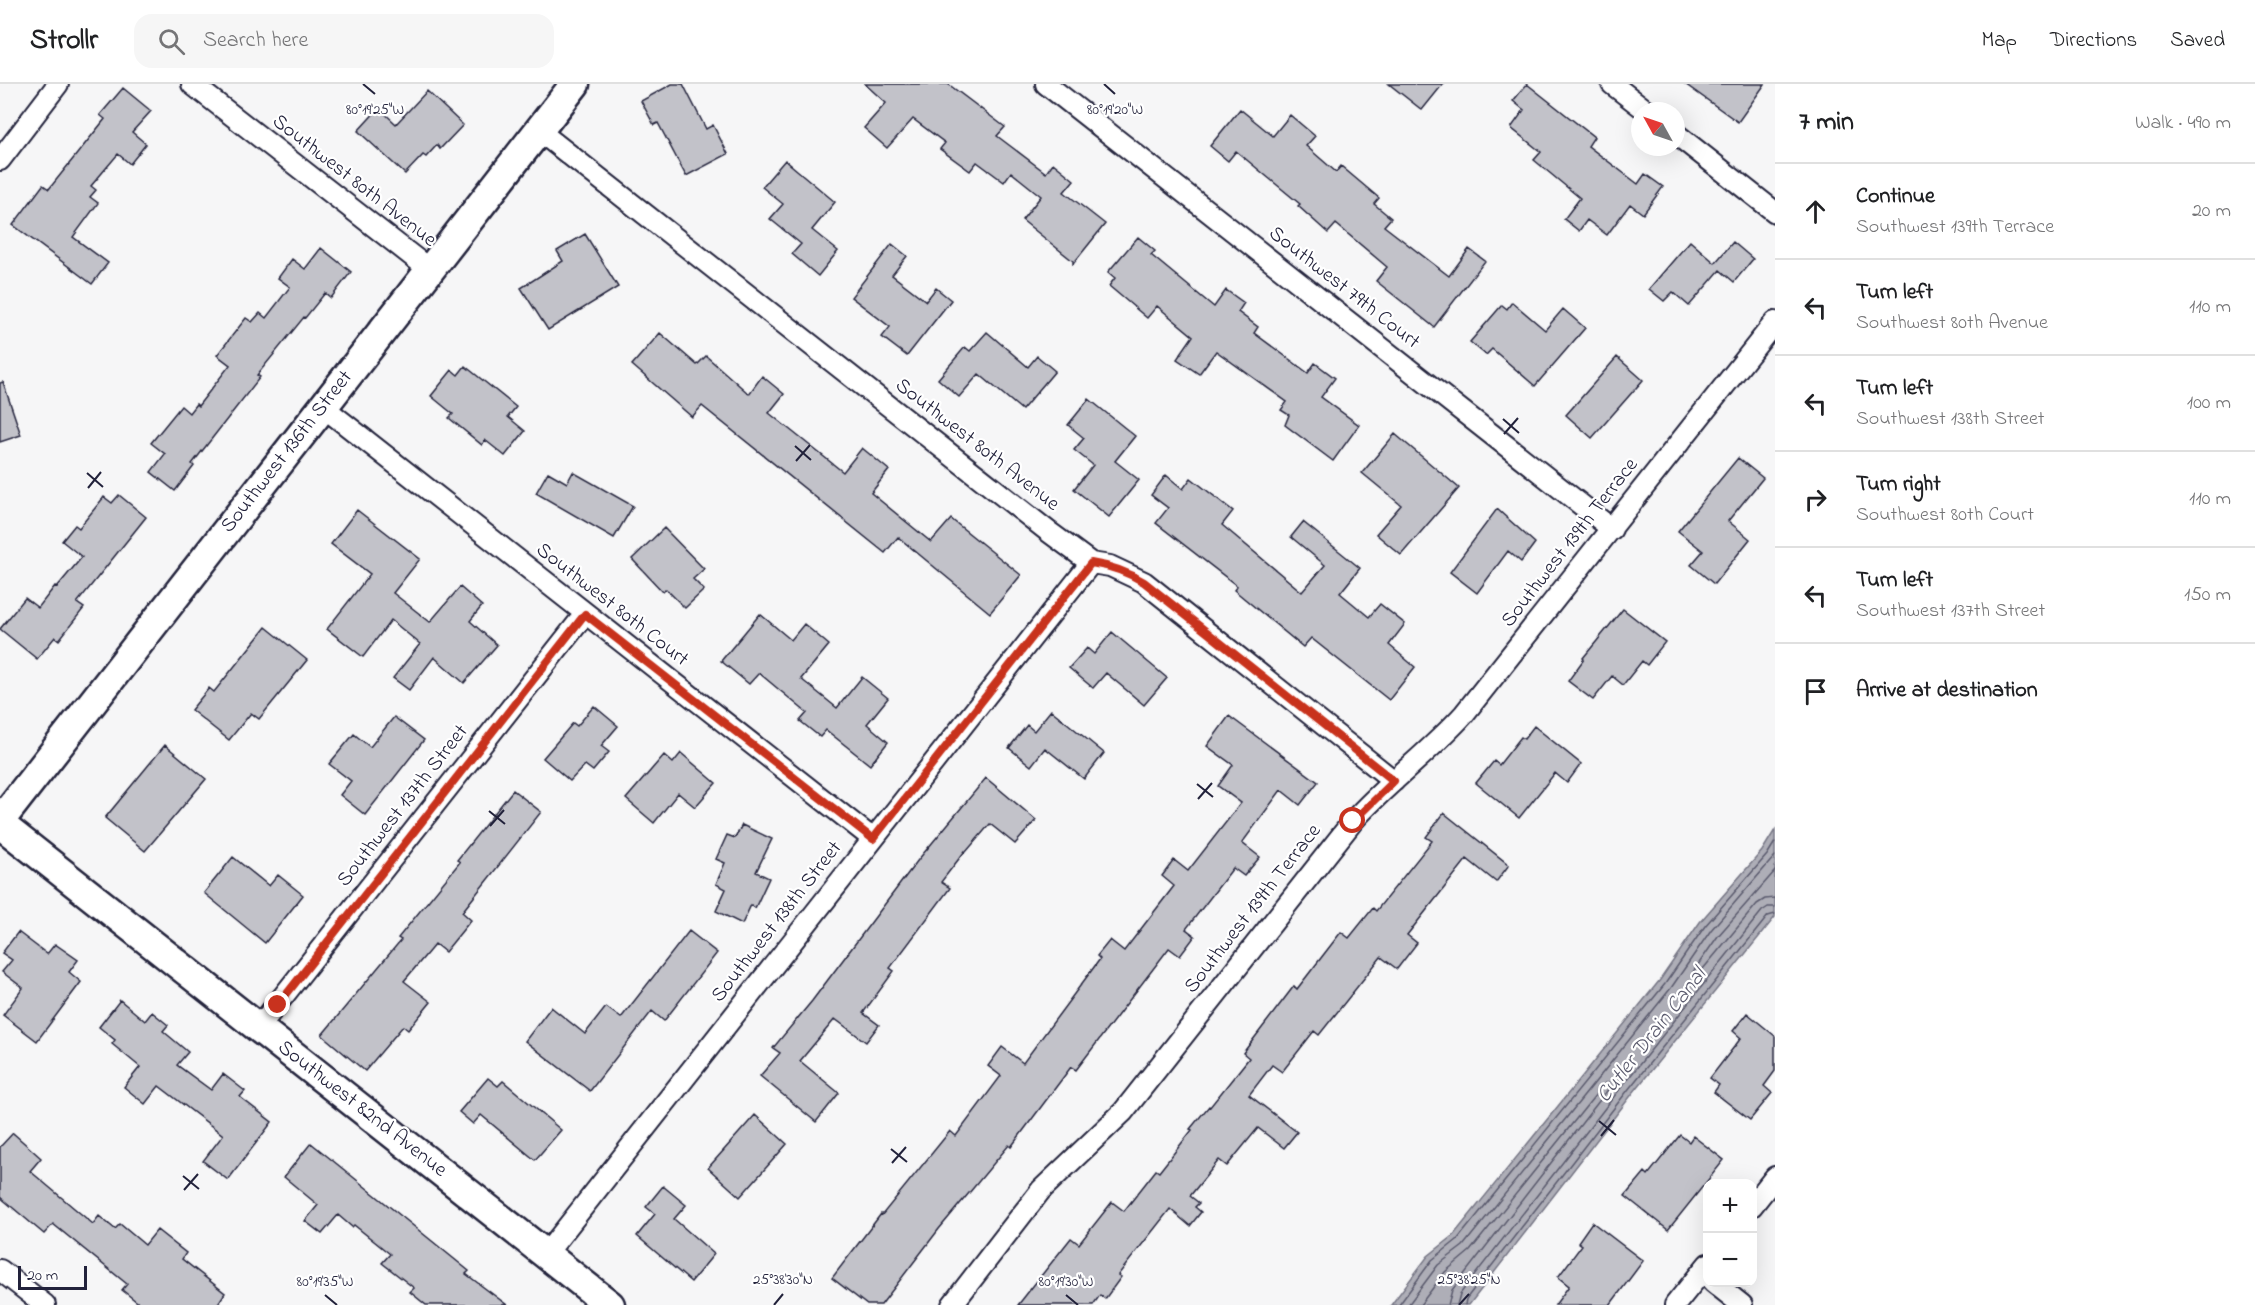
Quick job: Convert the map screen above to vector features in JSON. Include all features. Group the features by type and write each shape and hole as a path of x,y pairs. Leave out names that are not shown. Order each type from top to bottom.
{"street":[{"path":"0,160 58,84"},
{"name":"Southwest 80th Avenue","path":"192,84 430,270"},
{"name":"Southwest 136th Street","path":"0,822 575,84"},
{"name":"Southwest 79th Court","path":"1046,84 1612,529"},
{"path":"1612,84 1635,102"},
{"name":"Southwest 80th Avenue","path":"538,130 1091,563 1110,566 1144,582 1394,781"},
{"path":"1685,141 1775,212"},
{"name":"Southwest 139th Terrace","path":"952,1305 1041,1190 1123,1112 1353,821 1443,737 1464,714 1775,322"},
{"name":"Southwest 80th Court","path":"322,406 873,839"},
{"name":"Southwest 138th Street","path":"546,1254 1091,563"},
{"name":"Southwest 137th Street","path":"260,1028 585,614"},
{"name":"Southwest 82nd Avenue","path":"0,822 610,1305"},
{"path":"1757,1200 1775,1178"},
{"path":"0,1270 45,1305"},
{"path":"1675,1305 1703,1278"},
{"path":"1722,1287 1742,1305"}],"water":[{"name":"Cutler Drain Canal","path":"1775,830 1775,917 1633,1093 1469,1305 1391,1305 1428,1256 1452,1237 1660,980 1700,922 1762,851"}],"building":[{"path":"672,84 683,84 706,129 713,125 728,154 686,176 658,123 654,125 641,101"},
{"path":"865,84 948,84 1005,127 997,136 1046,173 1053,163 1074,180 1064,192 1105,224 1073,264 1073,261 1022,220 1041,196 1011,172 1004,182 977,162 970,171 940,149 945,143 913,119 887,148 864,128 886,103"},
{"path":"1389,84 1443,84 1422,110"},
{"path":"1527,84 1594,137 1588,146 1638,184 1645,174 1663,187 1643,214 1630,204 1607,235 1587,220 1579,231 1564,219 1580,198 1534,160 1541,152 1511,128 1524,110 1513,101"},
{"path":"1685,84 1765,84 1738,122"},
{"path":"123,88 151,111 132,132 146,144 130,164 118,154 91,186 96,190 90,197 98,203 73,237 108,263 92,284 13,225 43,185 49,189 105,119 100,115"},
{"path":"427,91 463,125 440,149 437,145 426,157 423,155 405,174 358,131 379,108 396,124"},
{"path":"1240,109 1273,136 1290,115 1315,136 1306,146 1336,172 1341,166 1379,198 1374,204 1391,218 1384,226 1449,276 1469,249 1485,261 1434,327 1376,281 1387,267 1336,224 1328,233 1298,206 1300,204 1236,151 1228,161 1210,146"},
{"path":"785,160 835,202 812,230 838,251 818,276 792,254 801,244 770,219 783,204 762,187"},
{"path":"585,234 618,287 548,330 521,288 563,261 557,251"},
{"path":"1138,237 1155,251 1151,255 1214,307 1226,290 1244,303 1238,312 1258,327 1254,333 1308,373 1315,363 1335,378 1321,397 1359,425 1333,461 1285,425 1289,415 1281,410 1287,402 1216,351 1199,374 1177,359 1193,336 1157,306 1147,318 1109,286 1115,278 1108,272"},
{"path":"1690,241 1715,263 1733,242 1753,259 1734,282 1720,270 1689,306 1673,292 1664,301 1649,289"},
{"path":"892,244 907,256 892,275 926,301 936,288 951,300 907,356 882,337 890,327 851,297"},
{"path":"321,248 351,272 331,298 325,293 257,375 260,377 192,464 194,466 175,491 151,472 165,454 151,443 181,406 189,413 196,404 198,406 230,365 217,355 246,318 252,322 260,313 266,318 290,287 278,278 292,259 305,269"},
{"path":"1512,302 1545,330 1563,309 1585,328 1535,386 1492,349 1486,355 1470,342 1502,305 1507,309"},
{"path":"987,332 1028,367 1037,356 1055,371 1022,410 979,374 959,397 938,379 965,347 970,351"},
{"path":"660,333 697,365 706,356 749,394 762,376 784,394 769,413 843,472 862,448 889,470 871,493 931,542 951,519 1021,575 990,613 898,537 885,553 702,406 692,417 632,365"},
{"path":"1617,357 1643,380 1592,438 1566,415"},
{"path":"465,366 516,407 508,417 525,431 505,456 485,440 482,445 449,418 453,414 431,396 452,370 458,375"},
{"path":"3,382 21,435 0,442 0,383"},
{"path":"1089,399 1135,436 1115,461 1139,480 1109,517 1074,489 1093,465 1074,450 1084,438 1068,425"},
{"path":"1395,434 1459,488 1401,555 1376,534 1401,505 1362,473"},
{"path":"1738,458 1763,478 1728,521 1750,539 1714,584 1691,565 1703,551 1678,531"},
{"path":"548,472 567,483 573,472 633,506 614,538 536,493"},
{"path":"1166,475 1183,489 1191,478 1233,511 1222,525 1302,592 1325,565 1291,537 1303,522 1360,568 1340,593 1369,617 1380,604 1405,624 1389,645 1415,667 1389,700 1311,638 1303,647 1234,590 1237,586 1156,523 1168,508 1151,495"},
{"path":"119,495 146,517 77,603 84,608 59,640 55,637 37,659 0,629 25,598 38,608 55,586 57,587 82,557 62,541 75,525 79,528 104,497 112,503"},
{"path":"1497,509 1535,543 1521,562 1508,551 1477,593 1450,572"},
{"path":"357,510 420,559 393,593 430,622 460,587 482,606 470,621 497,645 464,683 434,657 409,690 393,678 420,644 391,620 363,657 327,629 370,574 331,544"},
{"path":"664,528 704,569 693,579 704,590 685,608 666,589 663,592 632,559"},
{"path":"1623,609 1665,642 1647,665 1642,661 1623,685 1612,676 1593,700 1568,681 1583,658"},
{"path":"760,614 791,640 804,624 829,645 801,679 837,708 862,677 888,698 867,724 888,742 870,765 826,730 820,737 800,721 807,713 759,673 749,684 721,661"},
{"path":"266,627 307,660 259,719 251,713 229,740 191,710 209,688 214,692"},
{"path":"1112,632 1167,678 1144,705 1106,673 1093,688 1069,668 1087,648 1094,654"},
{"path":"594,706 618,726 601,746 609,752 593,771 585,765 570,781 543,758 573,723 577,726"},
{"path":"1051,710 1104,753 1084,779 1045,748 1031,766 1009,748 1027,725 1034,731"},
{"path":"1229,716 1318,782 1300,805 1281,790 1242,843 1260,857 1244,876 1233,868 1186,929 1195,936 1180,956 1169,948 1076,1070 1071,1067 1011,1147 1009,1145 939,1229 881,1305 867,1305 832,1278 881,1214 950,1131 956,1136 1001,1076 988,1066 1002,1047 1023,1063 1100,959 1097,956 1110,940 1124,951 1174,886 1162,876 1174,860 1188,871 1241,803 1218,786 1233,765 1207,746"},
{"path":"394,717 424,740 365,815 340,795 351,781 329,764 354,734 370,747"},
{"path":"1534,726 1581,764 1567,783 1555,773 1519,818 1476,783 1494,761 1499,765 1521,737 1524,739"},
{"path":"165,745 206,779 145,851 105,818"},
{"path":"681,753 716,783 695,807 678,793 654,823 626,799 664,755 673,763"},
{"path":"986,778 1036,820 1015,844 990,824 941,882 950,888 890,968 894,971 863,1013 879,1025 866,1042 835,1019 800,1061 839,1093 816,1122 760,1076 780,1053 773,1048 812,1001 918,860"},
{"path":"513,790 541,812 462,912 471,920 445,952 435,944 404,981 431,1002 408,1030 403,1026 365,1071 322,1035 401,940 398,938 460,862 457,860"},
{"path":"1444,813 1509,865 1496,882 1467,859 1407,935 1417,943 1397,969 1381,957 1319,1035 1314,1031 1282,1072 1272,1065 1249,1095 1297,1132 1284,1148 1258,1128 1227,1166 1219,1160 1190,1196 1199,1203 1195,1207 1201,1212 1190,1226 1170,1209 1118,1275 1121,1277 1105,1299 1100,1295 1093,1305 1018,1305 1071,1238 1079,1244 1112,1202 1124,1211 1156,1170 1159,1172 1192,1130 1190,1129 1249,1058 1243,1053 1294,986 1297,989 1341,932 1349,938 1373,908 1376,911 1432,841 1426,837"},
{"path":"742,825 772,839 756,872 769,878 755,908 751,905 742,924 716,911 726,889 716,884 725,863 716,859 727,835 735,838"},
{"path":"233,857 269,886 278,875 303,895 265,943 204,893"},
{"path":"689,931 717,953 664,1021 652,1011 590,1091 525,1041 551,1007 585,1034 606,1007 621,1018"},
{"path":"18,932 47,954 55,944 78,960 69,972 81,982 37,1041 3,1015 23,988 2,972 12,960 2,953"},
{"path":"120,1000 145,1021 152,1012 168,1025 163,1031 188,1052 177,1065 211,1090 223,1074 245,1091 240,1097 272,1122 228,1180 203,1161 223,1135 159,1086 145,1104 124,1087 140,1067 112,1044 115,1040 99,1027"},
{"path":"1747,1013 1775,1036 1775,1071 1764,1086 1772,1093 1750,1120 1714,1092 1719,1085 1710,1078 1741,1038 1733,1031"},
{"path":"488,1078 498,1086 503,1081 561,1130 535,1160 481,1115 473,1124 459,1112"},
{"path":"755,1115 787,1144 740,1197 708,1168"},
{"path":"13,1133 41,1158 30,1171 93,1224 99,1216 115,1229 120,1224 145,1245 157,1230 186,1253 182,1259 225,1293 217,1305 141,1305 122,1290 127,1284 53,1224 44,1234 0,1197 0,1147"},
{"path":"1680,1135 1689,1142 1693,1136 1724,1160 1709,1179 1703,1179 1703,1186 1668,1230 1625,1196 1645,1172 1648,1175"},
{"path":"311,1143 469,1271 466,1274 507,1305 426,1305 410,1292 414,1288 382,1263 390,1254 354,1225 352,1227 338,1215 322,1234 305,1221 318,1205 284,1177"},
{"path":"663,1186 686,1205 674,1219 714,1254 691,1282 637,1236 655,1214 646,1207"},
{"path":"1592,1222 1643,1261 1610,1305 1555,1305 1569,1286 1558,1277 1582,1245 1578,1242"}],"route":[{"path":"278,1005 585,614 873,839 1091,563 1110,566 1144,582 1394,781 1353,821"}]}
